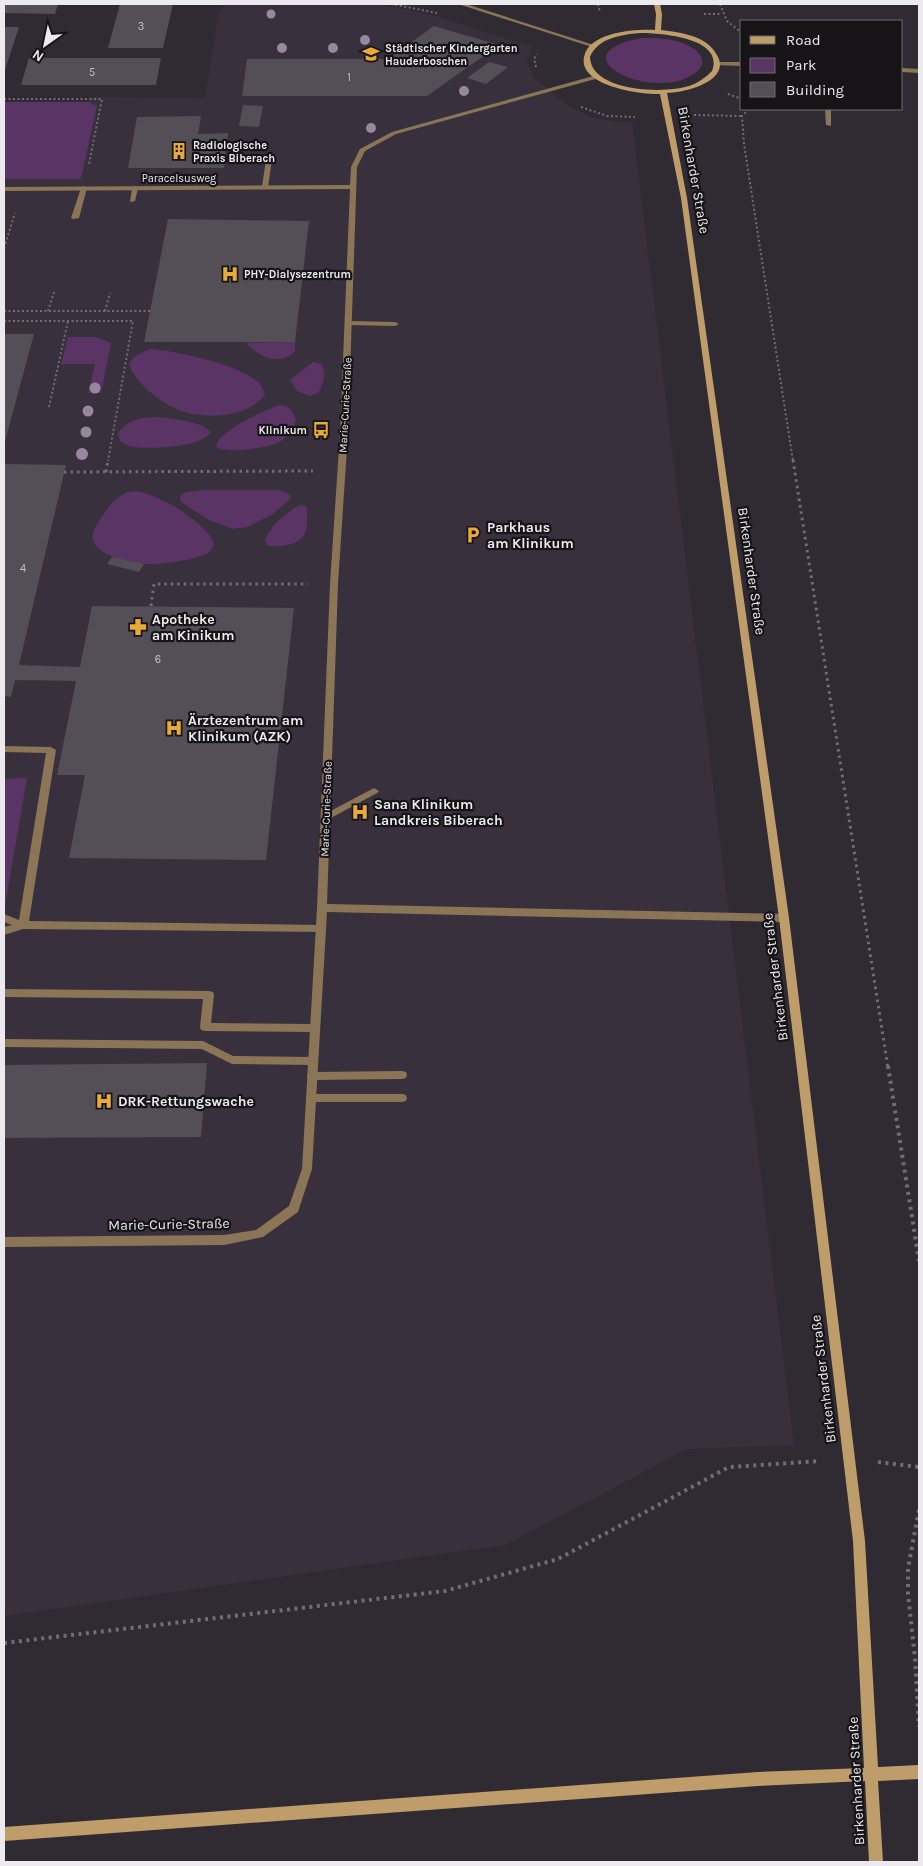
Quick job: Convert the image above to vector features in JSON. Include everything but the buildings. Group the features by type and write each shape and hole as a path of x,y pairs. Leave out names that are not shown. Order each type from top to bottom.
{"main road":[{"path":"657,4 659,14 658,31"},
{"path":"597,77 590,69 587,61 588,53 594,46 606,38 621,34 658,31 694,39 706,46 715,55 717,64"},
{"name":"Birkenharder Straße","path":"597,77 626,89 663,92 684,89 702,83 713,74 717,64"},
{"name":"Birkenharder Straße","path":"663,92 684,198 784,918 859,1541 876,1862"},
{"path":"4,1834 758,1779 919,1772"}],"street":[{"path":"461,4 594,46"},
{"path":"717,64 740,64"},
{"path":"903,70 919,71"},
{"name":"Marie-Curie-Straße","path":"4,1242 224,1240 259,1234 294,1209 307,1169 321,929 334,584 349,323 354,167 362,150 394,133 597,77"},
{"path":"828,110 829,125"},
{"path":"265,188 269,159"},
{"name":"Paracelsusweg","path":"4,188 354,187"},
{"path":"75,218 84,188"},
{"path":"132,201 135,188"},
{"path":"349,323 396,324"},
{"path":"4,749 51,750 23,925"},
{"path":"326,817 374,790"},
{"path":"322,908 784,918"},
{"path":"4,918 23,925"},
{"path":"4,931 23,925 321,929"},
{"path":"4,993 209,994 203,1045"},
{"path":"205,1026 315,1028"},
{"path":"4,1043 203,1045 232,1060 313,1061"},
{"path":"312,1076 402,1075"},
{"path":"311,1098 402,1098"}],"path":[{"path":"598,4 600,12"},
{"path":"720,4 721,14 726,23 740,32"},
{"path":"4,99 102,100 84,188"},
{"path":"748,110 742,116 744,144 919,1261"},
{"path":"4,248 23,188"},
{"path":"48,311 54,292"},
{"path":"105,311 110,293"},
{"path":"4,311 150,311"},
{"path":"4,321 133,321 106,472"},
{"path":"49,407 68,321"},
{"path":"64,472 341,471"},
{"path":"151,606 154,584 334,584"},
{"path":"4,1643 445,1591 558,1559 729,1467 849,1459 919,1467"},
{"path":"919,1510 908,1568 908,1594 915,1658 919,1727"}],"shaded area":[{"name":"Sana Klinikum Landkreis Biberach","path":"226,4 379,4 432,15 532,47 527,61 534,78 569,106 590,117 618,122 632,122 794,1445 687,1449 505,1545 4,1616 4,179 81,179 97,106 89,102 91,97 205,98 218,14"}],"green space":[{"path":"642,38 659,38 687,45 701,56 702,62 700,67 696,72 682,80 656,83 623,75 612,68 606,60 608,52 620,44"},
{"path":"4,102 89,102 97,106 81,179 4,179"},
{"path":"68,337 96,337 111,343 101,393 88,393 95,364 61,364"},
{"path":"295,342 295,351 289,356 276,359 263,356 246,343"},
{"path":"151,349 192,356 225,365 251,377 260,384 265,394 249,408 225,415 200,415 179,410 164,403 143,385 132,371 129,364 131,361 138,354"},
{"path":"313,362 321,364 324,371 324,379 318,393 309,396 297,391 290,380"},
{"path":"279,405 290,409 296,419 290,432 281,441 268,446 238,450 216,447 225,434 233,428 253,416"},
{"path":"159,417 201,425 211,432 206,437 197,441 176,446 132,447 120,441 118,433 127,424 141,419"},
{"path":"202,490 278,490 289,494 291,498 273,514 247,527 233,529 209,520 181,502 180,497 183,493"},
{"path":"133,491 166,502 190,517 200,525 214,542 210,551 204,555 187,560 150,564 122,560 99,549 95,544 93,532 115,500 123,494"},
{"path":"300,505 306,506 307,510 304,535 300,540 289,545 268,546 265,542 270,531 284,516"},
{"path":"27,778 5,906 4,906 4,779"}],"place":[{"name":"Städtischer Kindergarten Hauderboschen","path":"371,54"},
{"name":"Radiologische Praxis Biberach","path":"179,151"},
{"name":"PHY-Dialysezentrum","path":"230,274"},
{"name":"Klinikum","path":"321,430"},
{"name":"Parkhaus am Klinikum","path":"473,535"},
{"name":"Apotheke am Kinikum","path":"138,627"},
{"name":"Ärztezentrum am Klinikum (AZK)","path":"174,728"},
{"name":"Sana Klinikum Landkreis Biberach","path":"360,812"},
{"name":"DRK-Rettungswache","path":"104,1101"}]}
